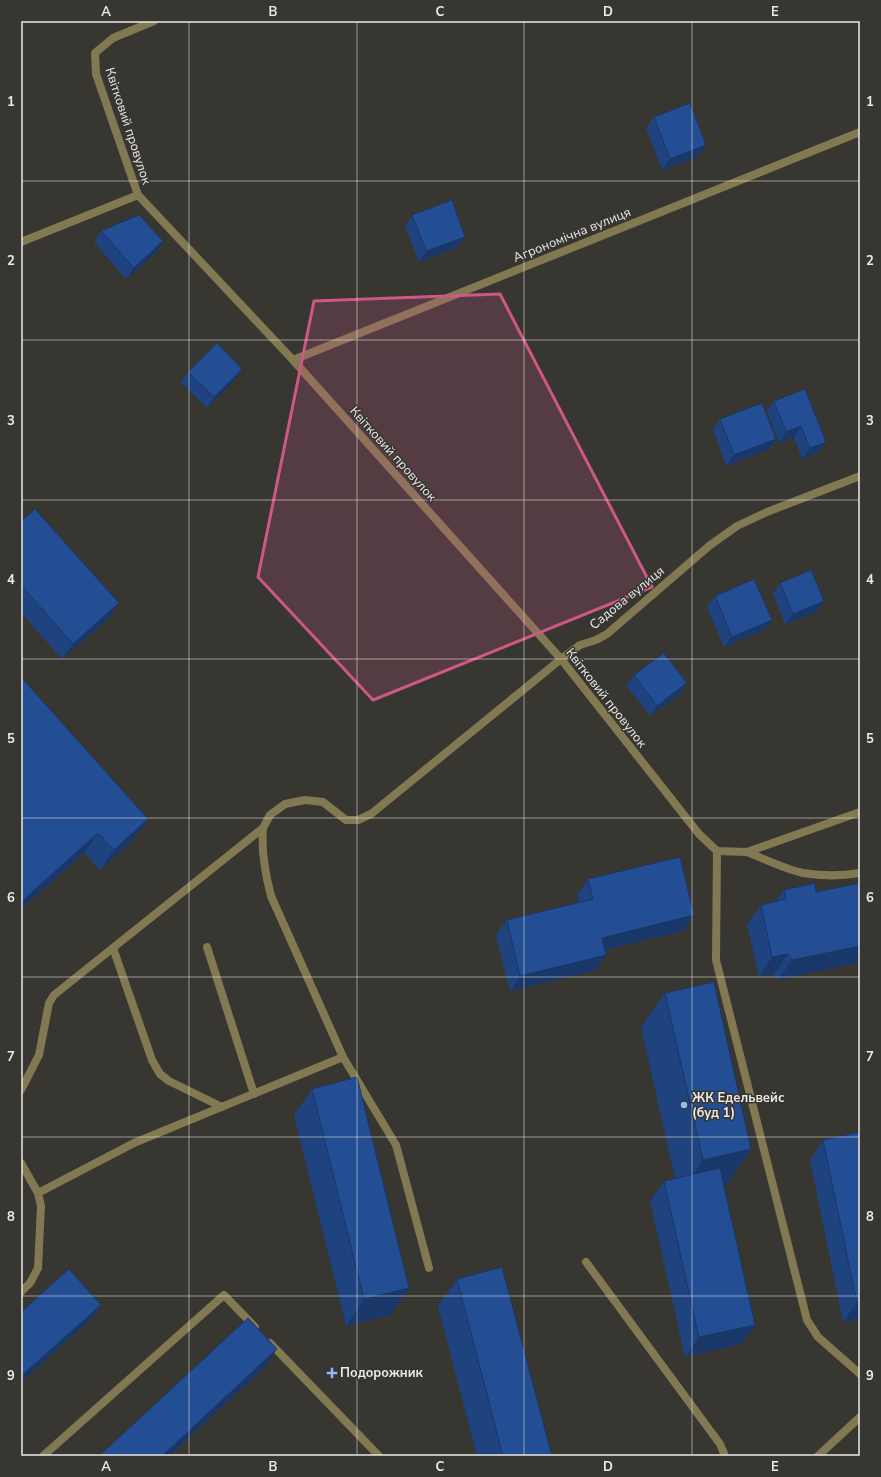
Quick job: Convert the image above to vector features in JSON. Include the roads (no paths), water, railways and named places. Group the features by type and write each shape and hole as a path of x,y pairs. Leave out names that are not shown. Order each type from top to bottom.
{"street":[{"name":"Квітковий провулок","path":"154,21 113,38 96,53 96,74 138,195 293,360 561,659 699,834 717,851"},
{"name":"Агрономічна вулиця","path":"293,360 860,132"},
{"path":"21,242 138,195"},
{"name":"Садова вулиця","path":"262,828 270,815 284,804 305,800 323,802 346,820 358,820 371,814 561,659 580,645 596,640 607,634 709,546 737,526 767,512 860,476"},
{"path":"747,852 860,812"},
{"path":"21,1090 39,1055 49,1003 54,995 262,828"},
{"path":"262,828 262,846 266,876 271,896 343,1057 396,1145 429,1268"},
{"path":"860,873 828,875 804,873 747,852 717,851 716,960 806,1320 818,1337 860,1374"},
{"path":"207,947 254,1094"},
{"path":"113,948 152,1060 160,1074 169,1081 222,1107"},
{"path":"38,1193 134,1143 343,1057"},
{"path":"21,1163 38,1193 42,1206 38,1268 30,1283 21,1292"},
{"path":"586,1262 720,1444 725,1456"},
{"path":"43,1456 224,1295 379,1456"},
{"path":"818,1456 860,1416"}],"place":[{"name":"ЖК Едельвейс (буд 1)","path":"684,1105"},
{"name":"Подорожник","path":"332,1373"}]}
